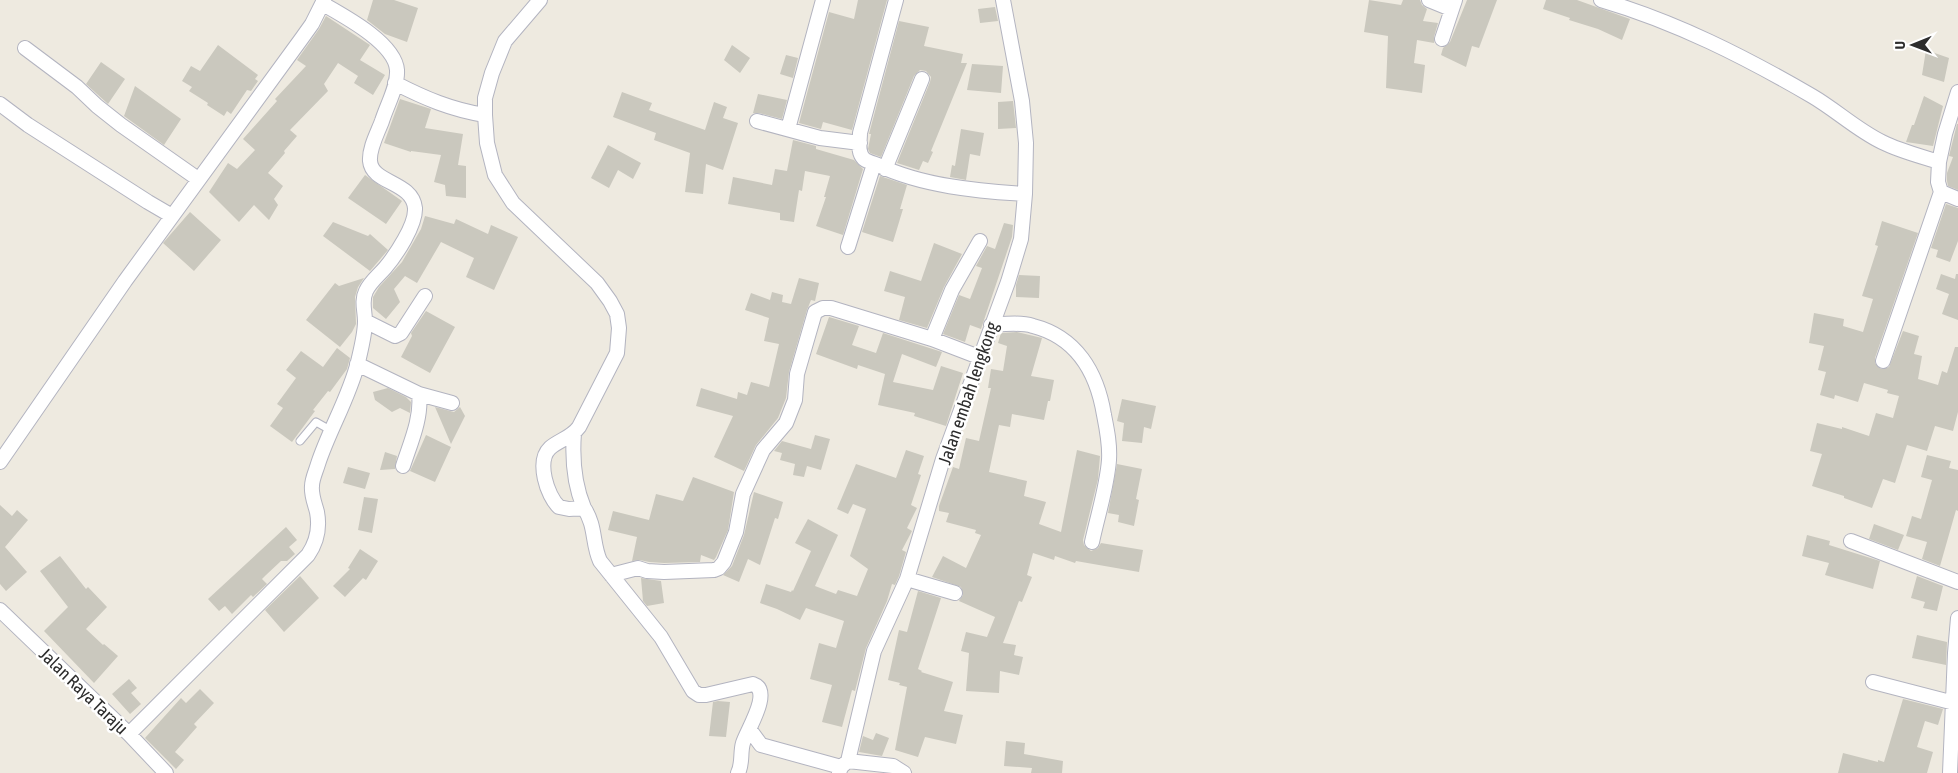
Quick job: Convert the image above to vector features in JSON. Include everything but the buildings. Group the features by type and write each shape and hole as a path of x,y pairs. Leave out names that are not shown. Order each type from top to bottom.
{"street":[{"path":"540,0 505,41 492,73 486,98 485,115 487,143 495,175 513,203 597,283 617,314 619,328 617,353 574,433 573,451 576,485 584,508 593,524 597,554 611,575 661,637 698,695 706,695 752,684 760,689 760,696 750,730 742,745 742,762 738,773"},
{"path":"788,129 822,0"},
{"path":"896,0 860,133 859,150 862,156 866,160 880,166 928,181 1025,194"},
{"name":"Jalan embah lengkong","path":"843,767 874,650 908,579 943,459 1021,239 1025,194 1026,143 1022,101 1003,0"},
{"path":"1429,0 1453,4 1442,39"},
{"path":"1601,0 1661,20 1695,34 1749,61 1813,97 1881,142 1898,150 1939,162"},
{"path":"0,462 198,179 302,38 323,2 380,42 394,60 397,70 395,84 372,148 370,161 379,175 404,189 412,197 415,210 402,242 389,263 367,289 364,296 365,321 357,364 333,431 320,458 312,486 318,529 316,544 308,555 130,734"},
{"path":"25,48 77,87 121,125 198,179"},
{"path":"848,247 880,166 922,80"},
{"path":"395,84 425,99 433,99 448,107 485,115"},
{"path":"1882,361 1941,192 1938,182 1939,162 1945,134 1958,92"},
{"path":"0,104 28,125 172,216"},
{"path":"757,121 820,138 860,142"},
{"path":"1941,192 1958,199"},
{"path":"932,339 952,290 980,241"},
{"path":"365,321 395,336 401,333 424,296"},
{"path":"611,575 638,568 647,571 664,572 714,570 719,568 724,562 736,532 743,494 763,450 786,422 795,400 797,374 809,327 818,309 830,308 932,339 979,357"},
{"path":"991,325 1032,325 1056,335 1076,350 1091,371 1102,402 1109,441 1107,473 1092,542"},
{"path":"357,364 419,394 452,403"},
{"path":"402,466 418,417 419,394"},
{"path":"574,433 547,450 544,458 545,481 549,493 559,507 569,509 584,508"},
{"path":"1852,541 1958,582"},
{"path":"908,579 955,593"},
{"name":"Jalan Raya Taraju","path":"0,610 130,734 161,772"},
{"path":"1950,773 1956,703 1955,653 1958,618"},
{"path":"1873,682 1956,703"},
{"path":"750,730 761,745 843,767 893,766 904,773"}],"lane":[{"path":"300,441 316,422 333,431"}]}
